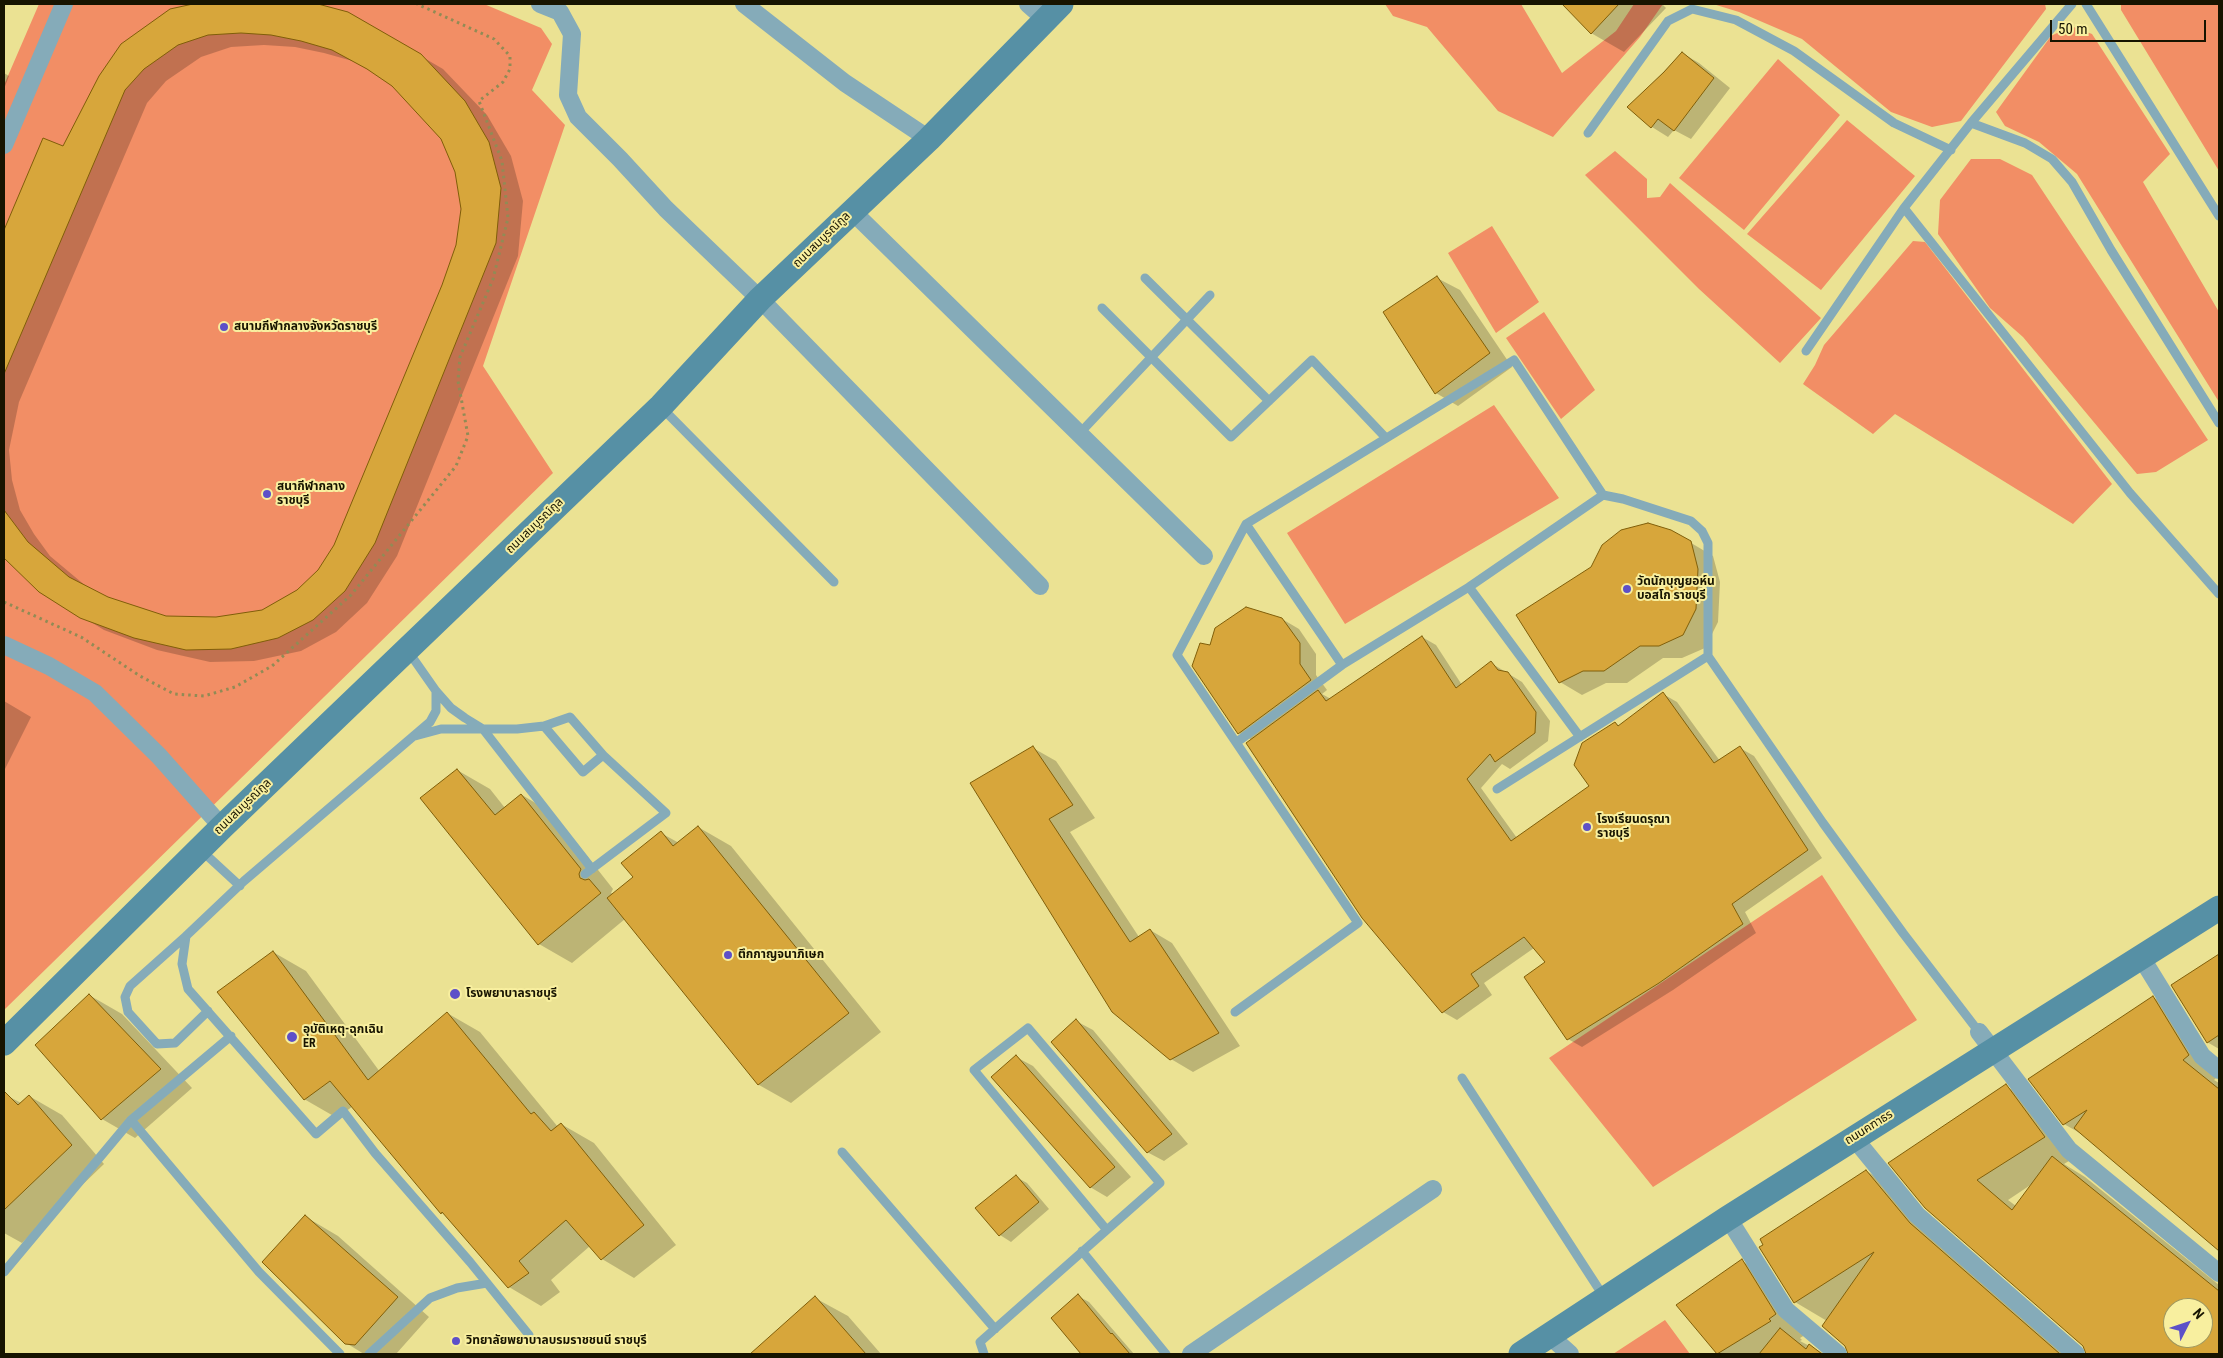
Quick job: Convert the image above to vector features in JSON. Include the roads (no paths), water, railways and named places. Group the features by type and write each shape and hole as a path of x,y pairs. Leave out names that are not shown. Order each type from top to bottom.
{"street":[{"path":"4,145 64,4"},
{"path":"540,4 560,12 572,34 568,95 578,117 620,158 666,210 760,299 1040,586"},
{"path":"744,4 846,84 928,139"},
{"name":"ถนนสมบูรณ์กูล","path":"4,1043 222,827 660,406 760,299 928,139 1045,9"},
{"path":"852,212 1204,556"},
{"path":"4,645 49,666 96,693 158,756 222,827"},
{"name":"ถนนคฑาธร","path":"1522,1354 1728,1218 1854,1138 1986,1041 2140,957 2219,908"},
{"path":"2140,957 2202,1056 2219,1070"},
{"path":"1986,1041 2069,1150 2219,1273"},
{"path":"1854,1138 1917,1215 2076,1354"},
{"path":"1191,1354 1433,1189"},
{"path":"1728,1218 1786,1310 1838,1354"},
{"path":"1550,1336 1570,1354"}],"lane":[{"path":"1806,351 1904,208 1971,123 2072,4"},
{"path":"2086,4 2219,216"},
{"path":"1588,133 1668,21 1692,9 1736,20 1794,51 1894,123 1951,150"},
{"path":"1971,123 2025,143 2052,160 2072,182 2111,250 2219,423"},
{"path":"1904,208 2130,493 2219,594"},
{"path":"1145,278 1270,401"},
{"path":"1079,434 1210,295"},
{"path":"1102,308 1231,437 1312,360 1386,438"},
{"path":"1235,1012 1358,923 1177,655 1246,524 1514,360 1603,495 1623,499 1691,521 1702,531 1708,543 1708,656 1823,823 1903,933 1986,1041"},
{"path":"660,406 834,582"},
{"path":"1237,742 1342,665 1469,587 1603,495"},
{"path":"1246,524 1342,665"},
{"path":"1469,587 1580,737"},
{"path":"407,649 436,691 451,708 464,718 483,728 550,823 588,872 666,813 603,756 570,718 544,726 517,729 483,728 441,729 412,736"},
{"path":"1497,789 1708,656"},
{"path":"208,1011 175,1043 157,1044 128,1012 125,997 130,986 240,886 430,722 436,710 436,691"},
{"path":"544,726 583,772 603,756"},
{"path":"200,849 240,886"},
{"path":"186,936 182,964 188,989 232,1036 316,1134 342,1111 375,1153 487,1283 529,1336"},
{"path":"984,1354 980,1342 1160,1183 1028,1028 974,1070 1106,1229"},
{"path":"4,1272 131,1120 232,1036"},
{"path":"1462,1078 1606,1299"},
{"path":"131,1120 259,1272 340,1354"},
{"path":"842,1152 995,1329"},
{"path":"1082,1251 1166,1354"},
{"path":"369,1354 430,1298 457,1288 487,1283"}],"place":[{"name":"สนามกีฬากลางจังหวัดราชบุรี","path":"224,327"},
{"name":"สนากีฬากลาง ราชบุรี","path":"267,494"},
{"name":"วัดนักบุญยอห์น บอสโก ราชบุรี","path":"1627,589"},
{"name":"โรงเรียนดรุณา ราชบุรี","path":"1587,827"},
{"name":"ตึกกาญจนาภิเษก","path":"728,955"},
{"name":"โรงพยาบาลราชบุรี","path":"455,994"},
{"name":"อุบัติเหตุ-ฉุกเฉิน ER","path":"292,1037"},
{"name":"วิทยาลัยพยาบาลบรมราชชนนี ราชบุรี","path":"456,1341"}]}
